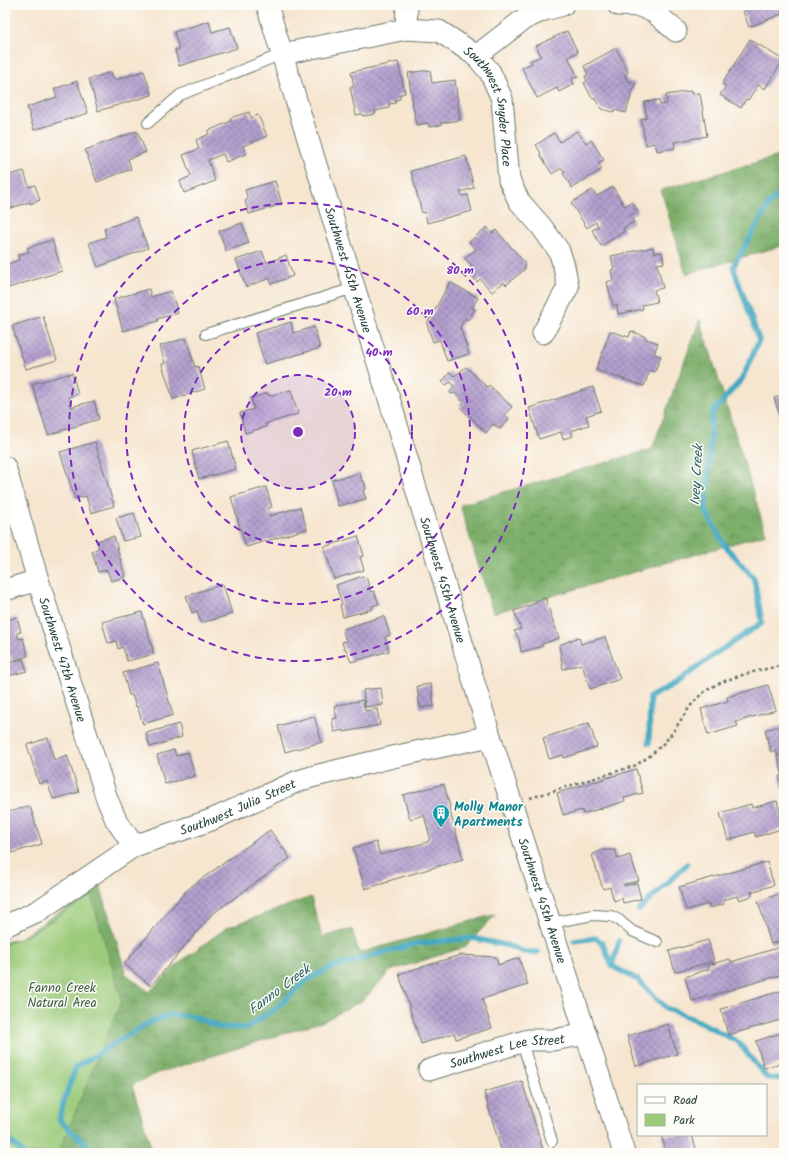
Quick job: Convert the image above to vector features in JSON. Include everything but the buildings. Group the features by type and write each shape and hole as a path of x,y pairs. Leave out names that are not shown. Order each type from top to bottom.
{"street":[{"name":"Southwest 45th Avenue","path":"267,5 490,736 624,1153"},
{"path":"406,29 407,5"},
{"path":"476,56 524,19 544,10 563,5"},
{"path":"618,5 640,6 654,12 676,31"},
{"name":"Southwest Snyder Place","path":"282,54 406,29 439,32 476,56 490,72 502,99 509,180 519,201 541,226 559,251 564,266 568,287 543,333"},
{"name":"Southwest 47th Avenue","path":"5,467 38,580 106,799 116,820 134,846"},
{"path":"5,590 38,580"},
{"name":"Southwest Julia Street","path":"5,926 38,911 134,846 211,820 288,786 315,776 392,757 490,736"},
{"name":"Southwest Lee Street","path":"429,1070 528,1040 553,1040 586,1034"}],"lane":[{"path":"148,123 180,95 282,54"},
{"path":"206,334 354,288"},
{"path":"550,923 592,915 611,916 619,920 632,931 657,942"},
{"path":"522,1042 552,1141"}],"path":[{"path":"512,803 641,763 659,748 669,737 694,702 709,688 731,679 784,665"}],"green space":[{"path":"784,151 784,245 686,274 661,190 782,155"},
{"path":"700,319 766,534 493,613 460,505 652,449"},
{"path":"100,885 126,974 149,992 184,959 226,928 311,897 322,937 352,929 359,953 496,914 465,947 390,971 363,1000 324,1021 158,1073 132,1085 153,1153 5,1153 5,941 17,940"},
{"name":"Fanno Creek Natural Area","path":"91,896 122,1000 58,1153 5,1153 5,945 32,933"}],"waterway":[{"name":"Ivey Creek","path":"649,743 650,697 676,683 715,654 762,623 754,578 725,546 706,511 712,413 742,379 759,340 733,267 769,204 784,190"},
{"name":"Ivey Creek","path":"639,910 687,864"},
{"name":"Fanno Creek","path":"96,1153 59,1120 64,1100 76,1067 150,1022 171,1015 192,1016 219,1027 246,1028 275,1009 307,980 330,968 414,944 472,938 509,946 524,952 538,952"},
{"name":"Fanno Creek","path":"574,941 596,938 603,944 612,966 638,980 666,1008 698,1021 738,1042 767,1078 784,1079"},
{"name":"Ivey Creek","path":"612,966 619,941"},
{"name":"Fanno Creek","path":"5,1136 23,1153"}],"place":[{"name":"Molly Manor Apartments","path":"441,828"}]}
